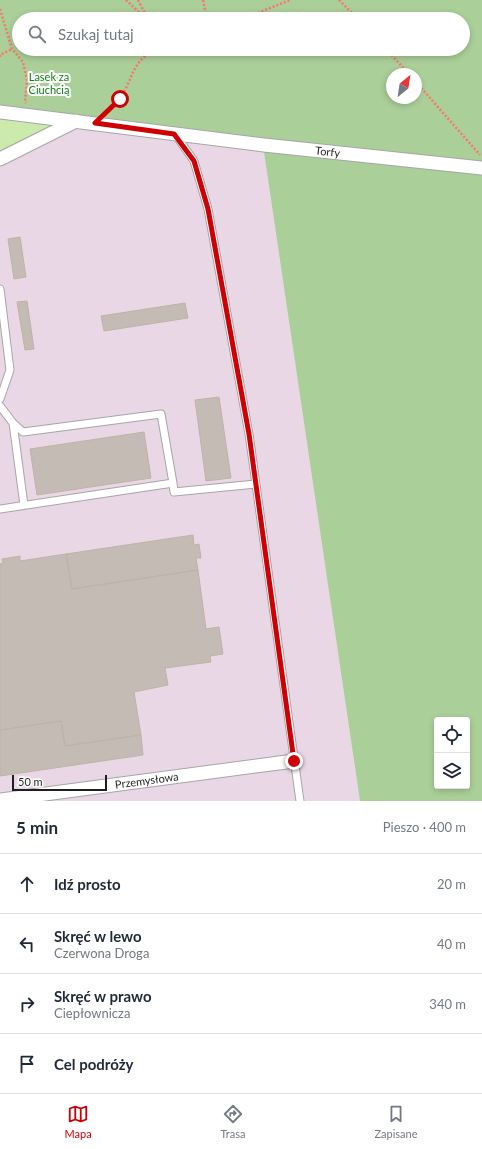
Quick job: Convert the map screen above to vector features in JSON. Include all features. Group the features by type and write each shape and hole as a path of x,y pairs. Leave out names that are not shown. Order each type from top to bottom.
{"street":[{"name":"Torfy","path":"0,112 264,145 482,168"},
{"path":"0,159 76,121"},
{"name":"Przemysłowa","path":"0,800 39,798 294,761"}],"lane":[{"path":"174,134 194,161 208,209 249,434 300,801"},
{"path":"0,289 10,370 0,399"},
{"path":"0,406 23,432 161,414 174,492 256,484"},
{"path":"14,423 24,505"},
{"path":"0,509 173,483"}],"path":[{"path":"126,0 139,12"},
{"path":"138,0 144,12"},
{"path":"203,0 206,12"},
{"path":"260,12 290,0"},
{"path":"339,0 351,12"},
{"path":"0,9 12,49 0,55 0,57"},
{"path":"17,56 22,62 27,80 25,102 29,106 38,107 36,117"},
{"path":"95,123 120,99 131,75 143,56"},
{"path":"392,56 403,68"},
{"path":"422,89 482,158"}],"shaded area":[{"path":"76,121 264,145 360,801 0,801 0,159"}],"green space":[{"name":"Lasek za Ciuchcią","path":"0,0 482,0 482,801 360,801 263,145 0,112"},
{"path":"0,112 76,121 0,159"}],"building":[{"path":"20,237 26,277 14,279 8,239"},
{"path":"27,301 34,349 25,350 17,302"},
{"path":"185,303 188,318 104,331 101,316"},
{"path":"219,397 231,478 206,481 195,400"},
{"path":"144,432 151,478 37,495 30,449"},
{"path":"193,535 194,545 199,544 201,558 196,558 198,570 72,589 66,554"},
{"path":"66,554 72,589 198,570 206,629 219,627 223,654 210,656 211,662 165,668 168,685 134,692 141,735 65,746 61,721 0,730 0,564 3,563 2,559 20,556 20,561"},
{"path":"61,721 65,746 141,735 143,755 0,776 0,730"}],"route":[{"path":"120,99 95,123 174,134 194,161 208,209 249,434 294,761"}]}
